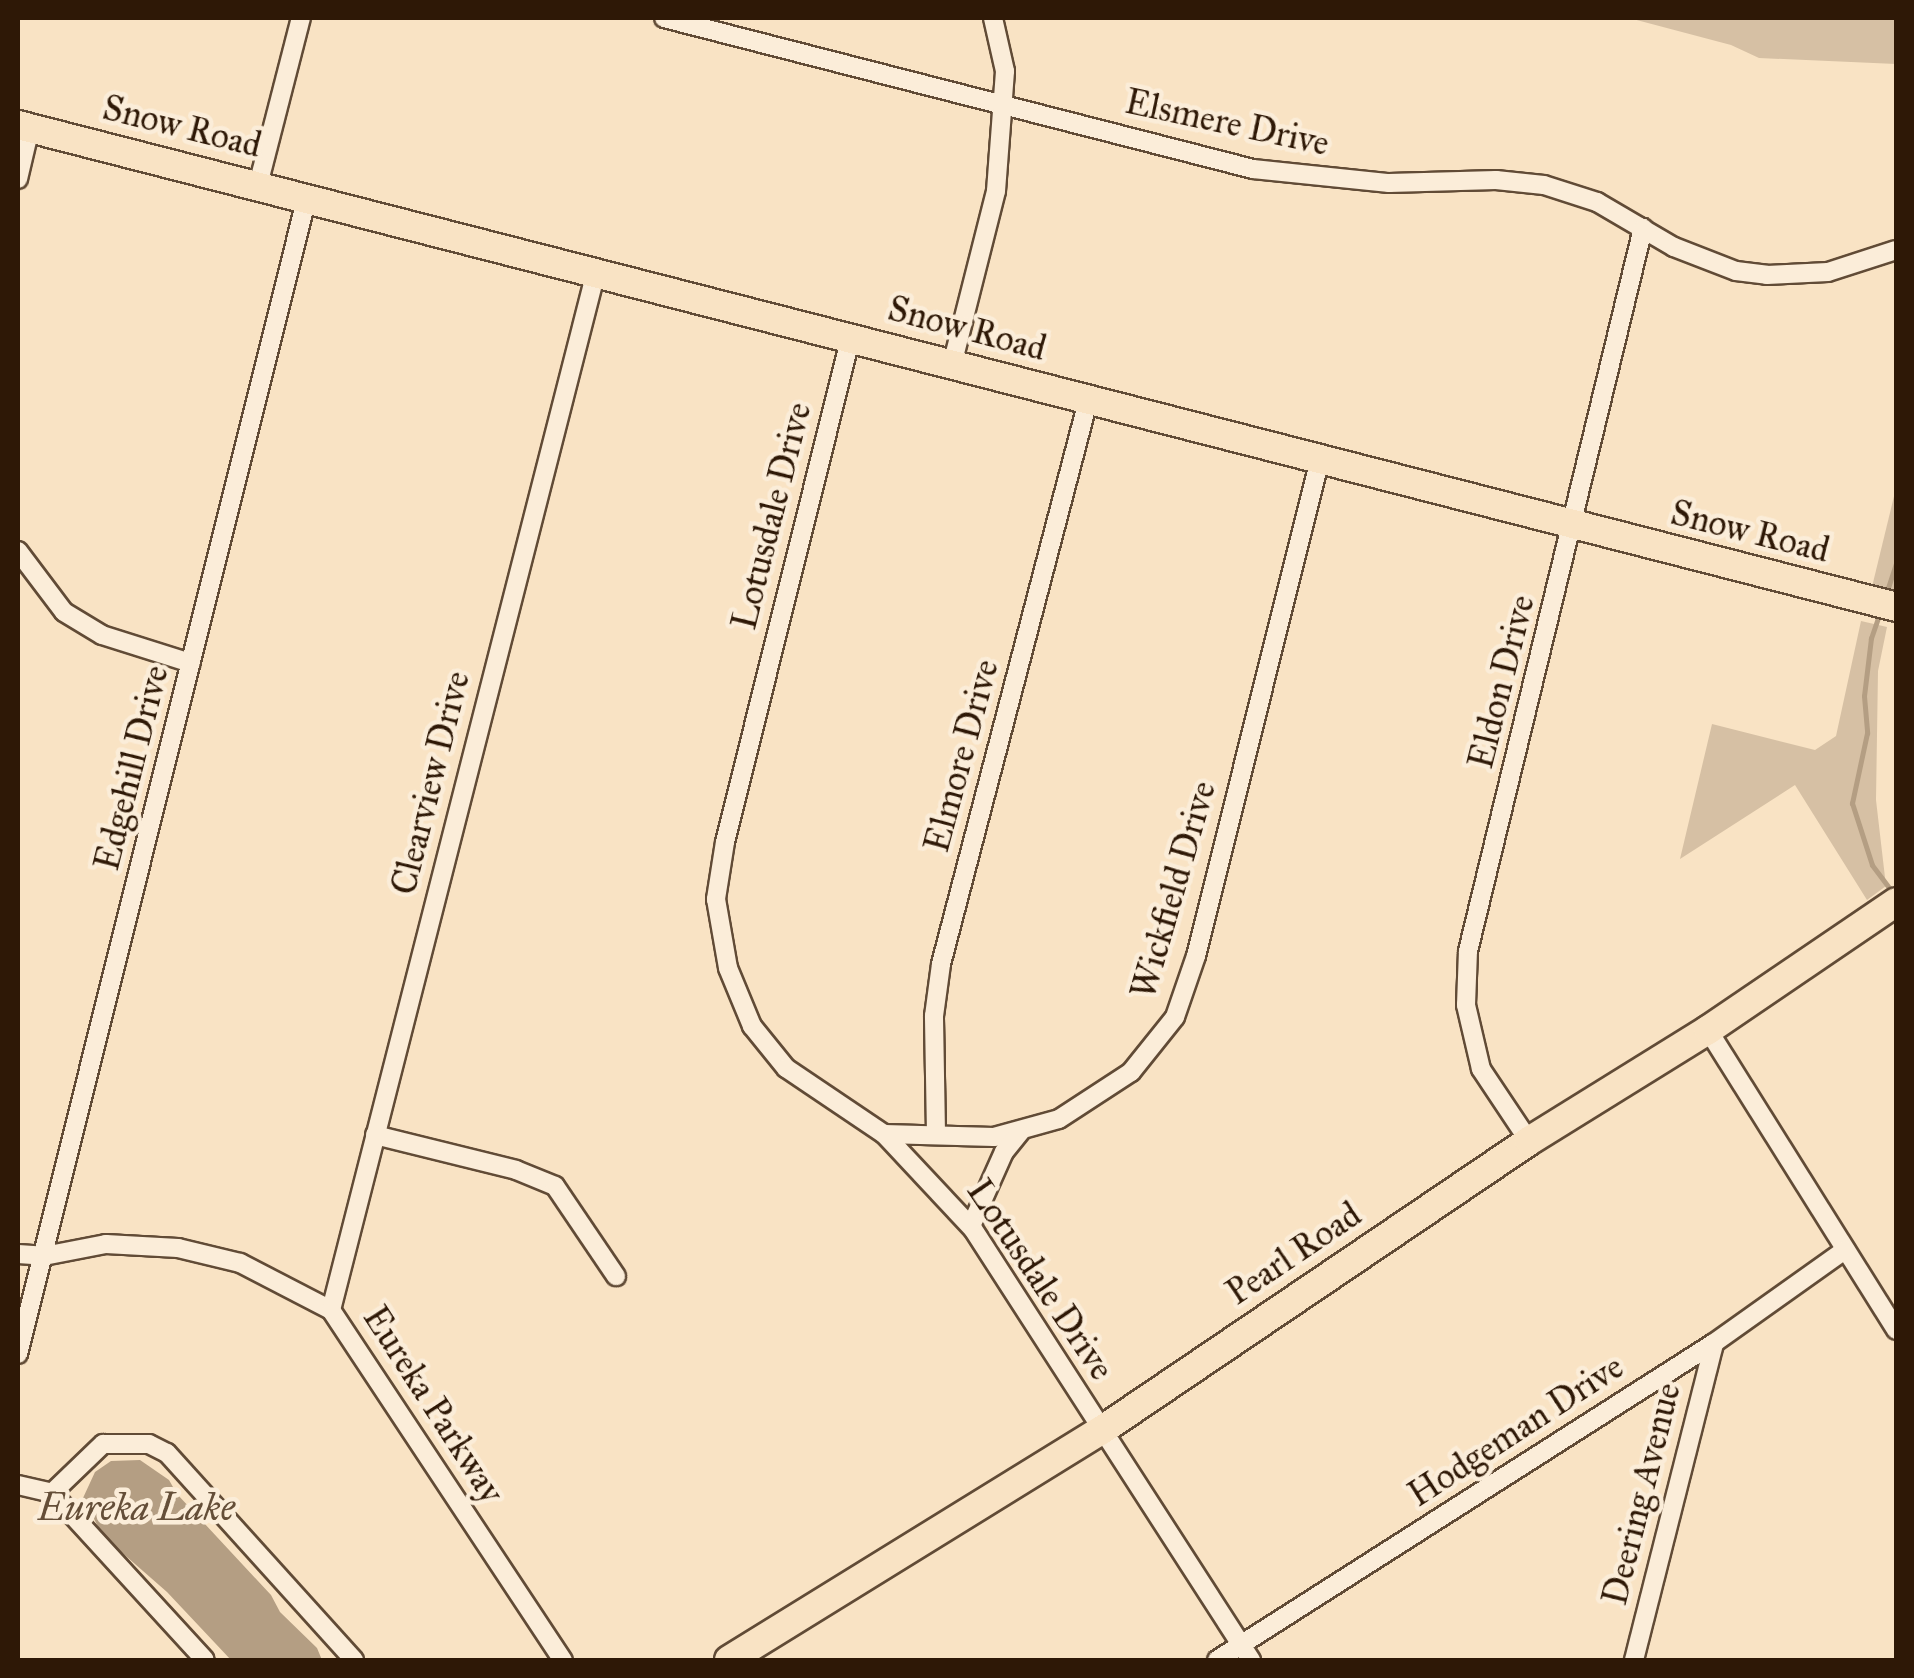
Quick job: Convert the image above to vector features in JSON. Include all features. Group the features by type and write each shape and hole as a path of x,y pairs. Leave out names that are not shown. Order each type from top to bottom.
{"main road":[{"name":"Snow Road","path":"24,126 953,362 1574,528 1895,607"},
{"name":"Pearl Road","path":"729,1660 1102,1430 1529,1141 1708,1030 1891,906"}],"street":[{"path":"258,185 302,18"},
{"name":"Elsmere Drive","path":"664,18 1291,175 1389,183 1496,180 1544,185 1597,202 1707,262 1767,275 1828,272 1894,253"},
{"path":"953,362 996,191 1005,71 992,18"},
{"path":"18,178 24,126"},
{"name":"Edgehill Drive","path":"18,1354 308,197"},
{"name":"Eldon Drive","path":"1529,1141 1481,1069 1466,1005 1468,952 1574,528 1643,228"},
{"name":"Clearview Drive","path":"331,1310 596,272"},
{"name":"Lotusdale Drive","path":"851,336 725,842 716,900 728,968 752,1026 786,1068 884,1134 971,1226 1246,1652"},
{"name":"Elmore Drive","path":"936,1133 934,1032 941,964 1088,401"},
{"name":"Wickfield Drive","path":"884,1134 994,1137 1059,1120 1131,1072 1175,1016 1196,956 1320,459"},
{"path":"18,551 64,612 102,635 192,664"},
{"path":"1708,1030 1896,1330"},
{"path":"971,1226 1004,1152 1020,1132"},
{"path":"375,1135 516,1170 555,1186 616,1276"},
{"name":"Eureka Parkway","path":"18,1254 44,1256 106,1244 178,1248 240,1263 331,1310 563,1660"},
{"name":"Hodgeman Drive","path":"1217,1660 1246,1652 1714,1343 1845,1250"},
{"name":"Deering Avenue","path":"1634,1660 1714,1343"},
{"path":"52,1493 102,1444 149,1444 167,1453 354,1660"},
{"path":"18,1486 52,1493 204,1660"}],"shaded area":[{"path":"1629,18 1896,18 1896,64 1759,58 1731,45"},
{"path":"1896,488 1896,597 1871,591"},
{"path":"1861,621 1887,627 1878,671 1876,800 1886,886 1867,900 1795,785 1680,859 1712,724 1815,750 1836,736"}],"water":[{"name":"Eureka Lake","path":"140,1460 169,1480 177,1494 271,1595 280,1612 317,1648 322,1660 231,1660 167,1592 103,1536 83,1498 95,1472 111,1461"}],"waterway":[{"path":"1885,597 1896,564"},
{"path":"1880,612 1871,638 1864,696 1867,733 1852,803 1872,865 1892,892"}]}
